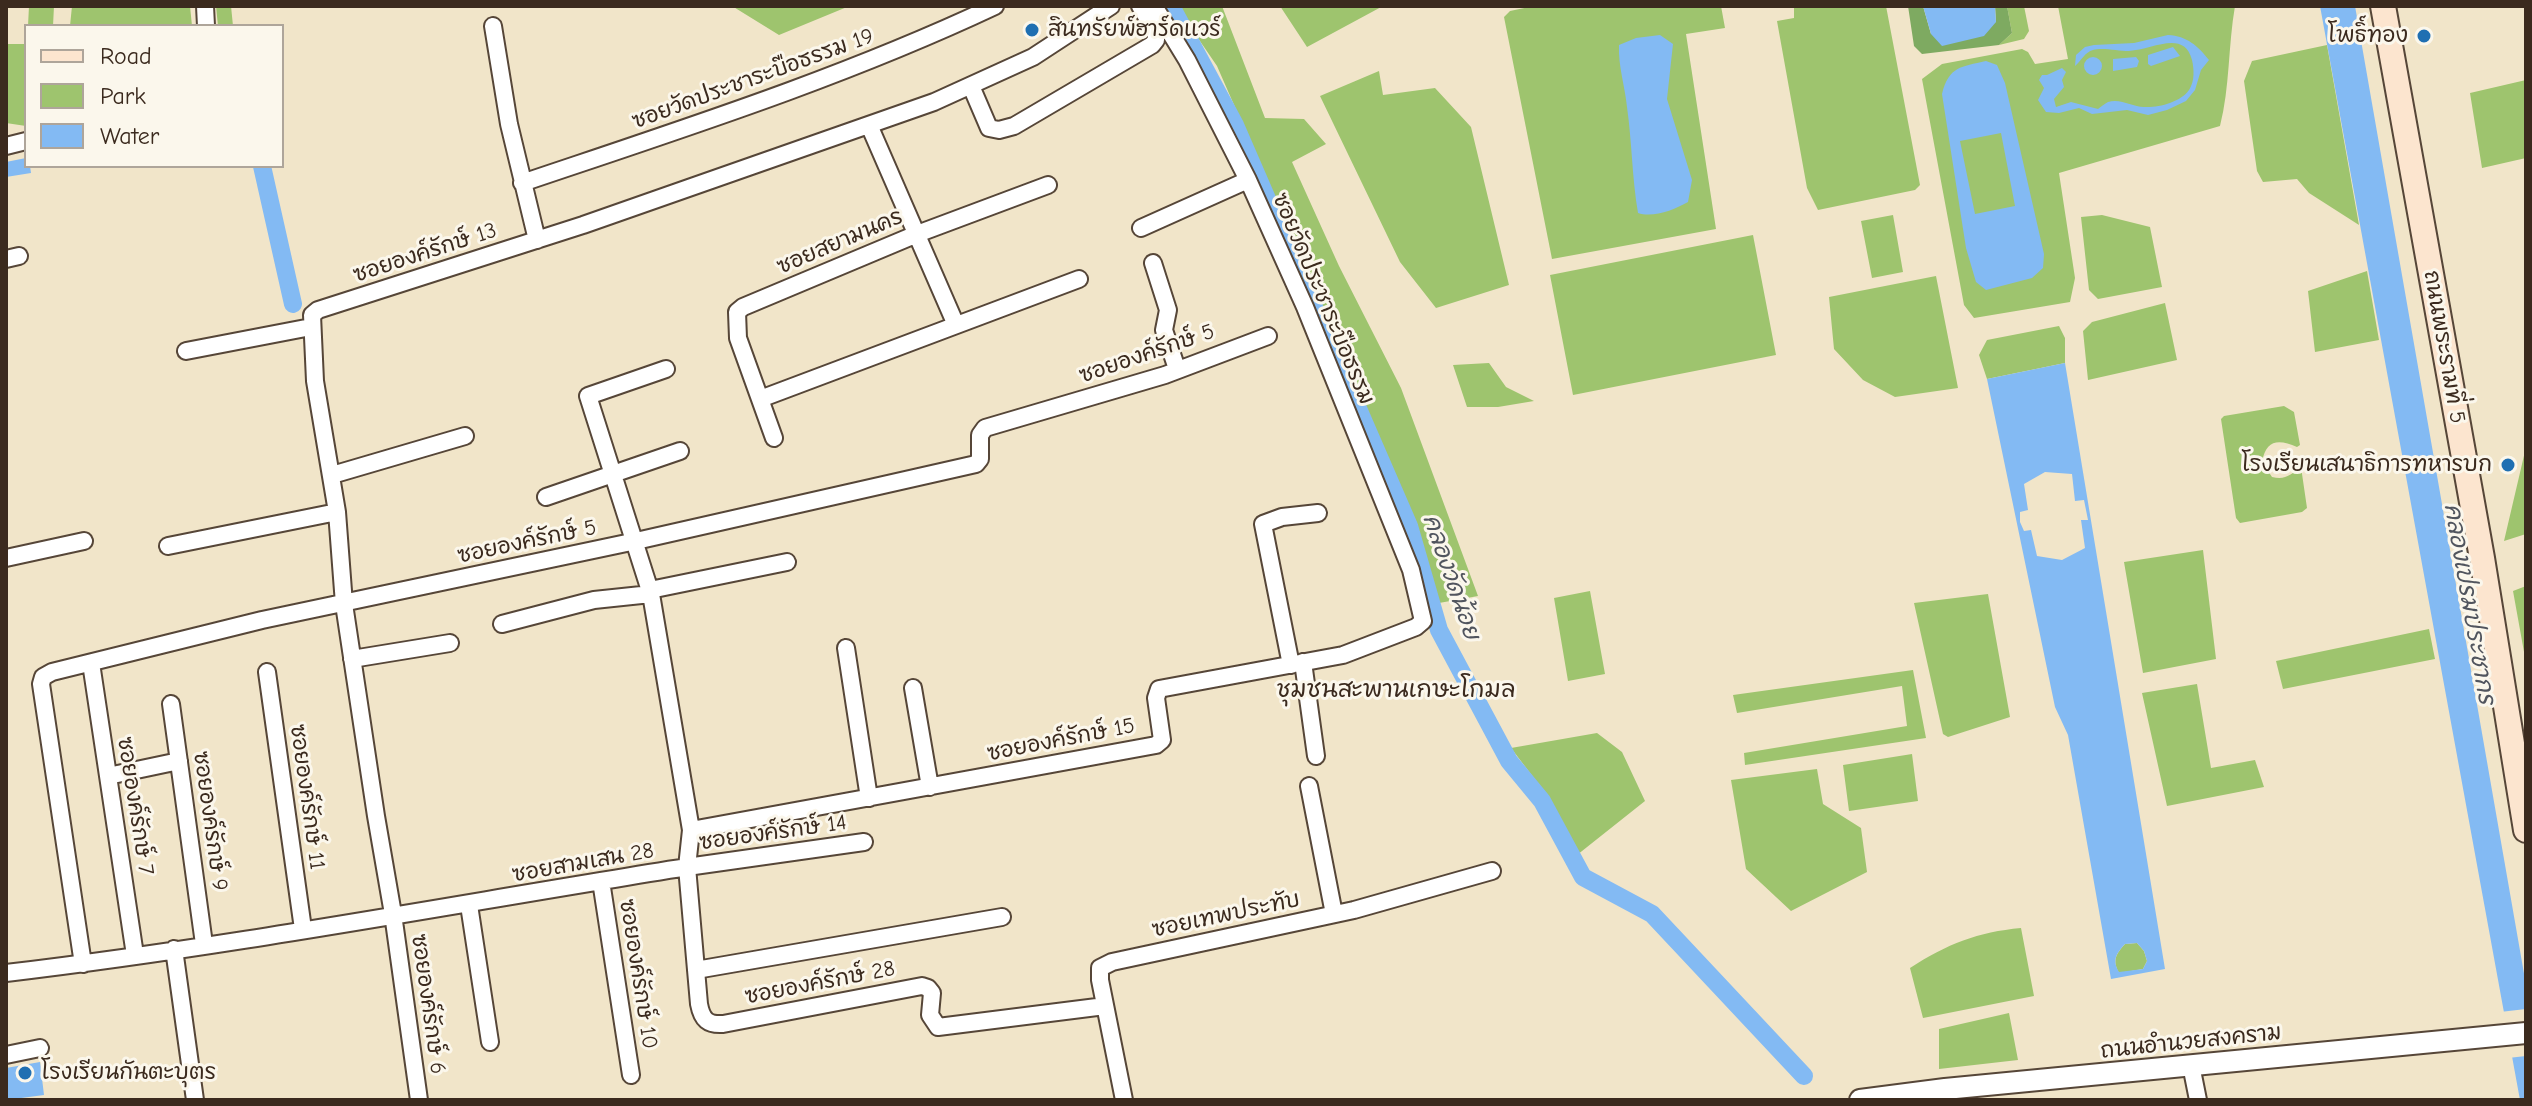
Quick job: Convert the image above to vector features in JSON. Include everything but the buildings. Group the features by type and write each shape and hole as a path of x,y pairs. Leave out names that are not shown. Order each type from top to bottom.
{"main road":[{"name":"ถนนพระรามที่ 5","path":"2383,6 2482,558 2526,830"}],"street":[{"name":"ซอยวัดประชาระบือธรรม 19","path":"522,183 779,96 912,45 995,6"},
{"name":"ซอยองค์รักษ์ 13","path":"311,327 312,315 318,310 537,240 869,125 971,86 1033,57 1111,6"},
{"path":"971,86 989,128 999,130 1014,126 1152,45 1156,33 1140,6"},
{"name":"ซอยวัดประชาระบือธรรม","path":"1154,6 1187,60 1248,180 1305,307 1411,570 1423,621"},
{"path":"493,26 509,124 537,240"},
{"path":"869,125 956,325"},
{"path":"1141,228 1248,180"},
{"name":"ซอยสยามนคร","path":"774,438 738,338 737,312 917,234 1048,185"},
{"path":"1153,263 1168,310 1164,330 1177,369"},
{"path":"760,399 1079,279"},
{"path":"186,351 311,327 315,381 337,512 344,604 393,914"},
{"name":"ซอยองค์รักษ์ 5","path":"83,964 41,684 43,677 52,672 262,620 636,541 976,464 980,459 980,435 985,428 1177,369 1268,336"},
{"name":"ซอยสามเสน 28","path":"6,973 469,905 687,867 691,830 650,592 588,396 666,369"},
{"path":"332,475 465,436"},
{"path":"546,497 680,451"},
{"path":"168,546 337,512"},
{"path":"1316,756 1263,524 1282,517 1318,513"},
{"path":"6,558 84,541"},
{"path":"502,624 594,600 650,592 787,562"},
{"name":"ซอยองค์รักษ์ 15","path":"691,830 1156,745 1162,740 1156,698 1159,689 1343,655 1420,626 1423,621"},
{"path":"352,659 450,643"},
{"path":"846,648 869,798"},
{"name":"ซอยองค์รักษ์ 7","path":"91,663 135,955"},
{"name":"ซอยองค์รักษ์ 11","path":"267,672 303,929"},
{"path":"913,688 930,787"},
{"name":"ซอยองค์รักษ์ 9","path":"171,704 204,944"},
{"path":"108,776 179,761"},
{"path":"1309,786 1334,914"},
{"name":"ซอยองค์รักษ์ 14","path":"687,867 864,842"},
{"name":"ซอยองค์รักษ์ 28","path":"687,867 701,1013 712,1025 922,986 932,993 930,1015 938,1027 1105,1006"},
{"name":"ซอยเทพประทับ","path":"1124,1100 1100,968 1112,962 1334,914 1492,871"},
{"name":"ซอยองค์รักษ์ 10","path":"601,881 631,1075"},
{"path":"469,905 490,1042"},
{"name":"ซอยองค์รักษ์ 6","path":"393,914 419,1100"},
{"name":"ซอยองค์รักษ์ 28","path":"696,970 1002,917"},
{"path":"174,949 195,1100"},
{"name":"ถนนอำนวยสงคราม","path":"1860,1100 1946,1094 2191,1065 2526,1033"},
{"path":"6,1055 40,1048"},
{"path":"2191,1065 2198,1100"}],"green space":[{"path":"29,6 54,6 53,24 28,24"},
{"path":"72,6 190,6 192,24 70,24"},
{"path":"216,6 231,6 233,24 218,24"},
{"path":"732,6 847,6 847,7 779,35"},
{"path":"1176,6 1222,6 1265,118 1304,119 1326,144 1292,162 1339,266 1401,388 1478,596 1439,603 1417,524 1217,66"},
{"path":"1280,6 1383,6 1307,47"},
{"path":"1534,6 1721,6 1725,28 1686,34 1716,229 1552,259 1504,17 1510,11"},
{"path":"1794,6 1886,6 1920,185 1915,190 1818,210 1807,188 1777,21 1794,18"},
{"path":"1908,6 1923,6 1931,34 1996,22 1995,6 2007,6 2012,33 1999,45 1922,54 1914,46"},
{"path":"2007,6 2024,6 2029,31 2024,39 1999,45 2012,33"},
{"path":"2058,6 2235,6 2220,126 2059,173 2075,278 2070,302 1974,318 1964,305 1922,79 1942,64 2022,49 2028,52 2035,64 2068,59"},
{"path":"6,44 24,44 24,126 6,123"},
{"path":"2327,45 2359,225 2309,193 2297,179 2263,182 2257,171 2244,81 2252,61"},
{"path":"1379,71 1383,95 1435,88 1471,127 1509,285 1436,308 1400,262 1320,96"},
{"path":"2526,80 2526,158 2482,168 2470,93"},
{"path":"1893,215 1903,272 1872,278 1861,221"},
{"path":"2102,215 2150,227 2162,287 2098,299 2089,290 2081,217"},
{"path":"1753,235 1776,355 1573,395 1550,275"},
{"path":"2367,271 2379,340 2315,352 2308,291"},
{"path":"1936,276 1958,388 1895,397 1863,380 1834,349 1829,297"},
{"path":"2165,303 2177,360 2088,380 2083,331 2092,322"},
{"path":"2059,326 2065,338 2065,363 1987,379 1979,355 1987,340"},
{"path":"1489,363 1506,387 1534,401 1498,407 1467,407 1453,365"},
{"path":"2284,406 2294,412 2300,445 2274,443 2267,449 2262,462 2272,477 2277,478 2288,476 2301,467 2307,508 2302,512 2240,523 2236,518 2221,419"},
{"path":"2526,447 2526,534 2504,541"},
{"path":"2203,550 2216,659 2143,673 2124,562"},
{"path":"2526,586 2526,663 2513,591"},
{"path":"1590,591 1605,674 1568,681 1554,598"},
{"path":"1988,594 2010,717 1948,737 1943,734 1914,603"},
{"path":"2429,629 2435,659 2283,689 2276,661"},
{"path":"1913,670 1926,738 1745,765 1744,753 1907,726 1902,686 1737,713 1733,695"},
{"path":"2197,684 2211,768 2255,760 2264,787 2167,806 2142,693"},
{"path":"1597,733 1622,752 1645,801 1577,855 1549,798 1511,748"},
{"path":"1912,754 1918,801 1849,811 1843,765"},
{"path":"1817,769 1823,804 1861,828 1867,872 1791,911 1746,869 1731,780"},
{"path":"2021,928 2034,996 1923,1018 1910,968 1963,940"},
{"path":"2137,943 2147,961 2143,969 2119,973 2115,961 2117,954 2125,944"},
{"path":"2009,1013 2018,1060 1939,1069 1939,1029"}],"water":[{"path":"1923,6 1995,6 1996,22 1984,36 1942,46 1931,34"},
{"path":"2320,6 2355,6 2526,985 2526,1100 2520,1100"},
{"path":"1660,35 1673,44 1667,99 1692,180 1688,202 1650,215 1638,213 1619,45 1636,38"},
{"path":"2168,35 2192,43 2209,60 2201,70 2195,90 2186,101 2148,115 2127,110 2092,114 2079,108 2059,113 2046,112 2038,100 2044,88 2039,80 2042,75 2062,68 2066,72 2062,80 2064,87 2054,99 2056,107 2071,102 2098,109 2113,101 2150,107 2175,101 2189,90 2194,71 2188,51 2182,45 2166,44 2129,51 2097,49 2075,66 2076,55 2085,47 2134,43"},
{"path":"2173,47 2180,56 2151,66 2148,64 2148,55"},
{"path":"2093,57 2102,66 2093,75 2084,66"},
{"path":"2136,57 2139,61 2137,67 2113,71 2113,59"},
{"path":"1986,61 1997,65 2005,83 2044,254 2043,268 2032,278 1986,290 1976,282 1966,248 1942,94 1948,78 1957,69","holes":["2001,133 2015,206 1975,214 1960,141"]},
{"path":"24,158 24,168 30,168 31,173 6,177 6,162"},
{"path":"2065,363 2165,969 2111,979 2068,735 2055,707 1987,379","holes":["2045,472 2072,474 2075,501 2084,500 2088,520 2081,520 2085,548 2062,560 2037,556 2031,530 2024,531 2020,522 2020,512 2028,510 2024,484","2137,943 2147,961 2143,969 2119,972 2115,961 2117,954 2125,944"]},
{"path":"40,1062 44,1095 6,1100 6,1068"}],"pier":[{"path":"2526,1009 2526,1056 2508,1058 2500,1012"}],"waterway":[{"name":"คลองวัดน้อย","path":"1171,6 1235,125 1409,526 1439,630 1509,761 1542,801 1583,877 1652,914 1804,1076"},
{"path":"262,168 293,304"}],"place":[{"name":"สินทรัยพ์ฮาร์ดแวร์","path":"1032,30"},
{"name":"โพธิ์ทอง","path":"2424,36"},
{"name":"โรงเรียนเสนาธิการทหารบก","path":"2508,465"},
{"name":"โรงเรียนกันตะบุตร","path":"25,1073"}],"district":[{"name":"ชุมชนสะพานเกษะโกมล","path":"1396,690"}],"water label":[{"name":"คลองเปรมประชากร","path":"2469,604"}]}
